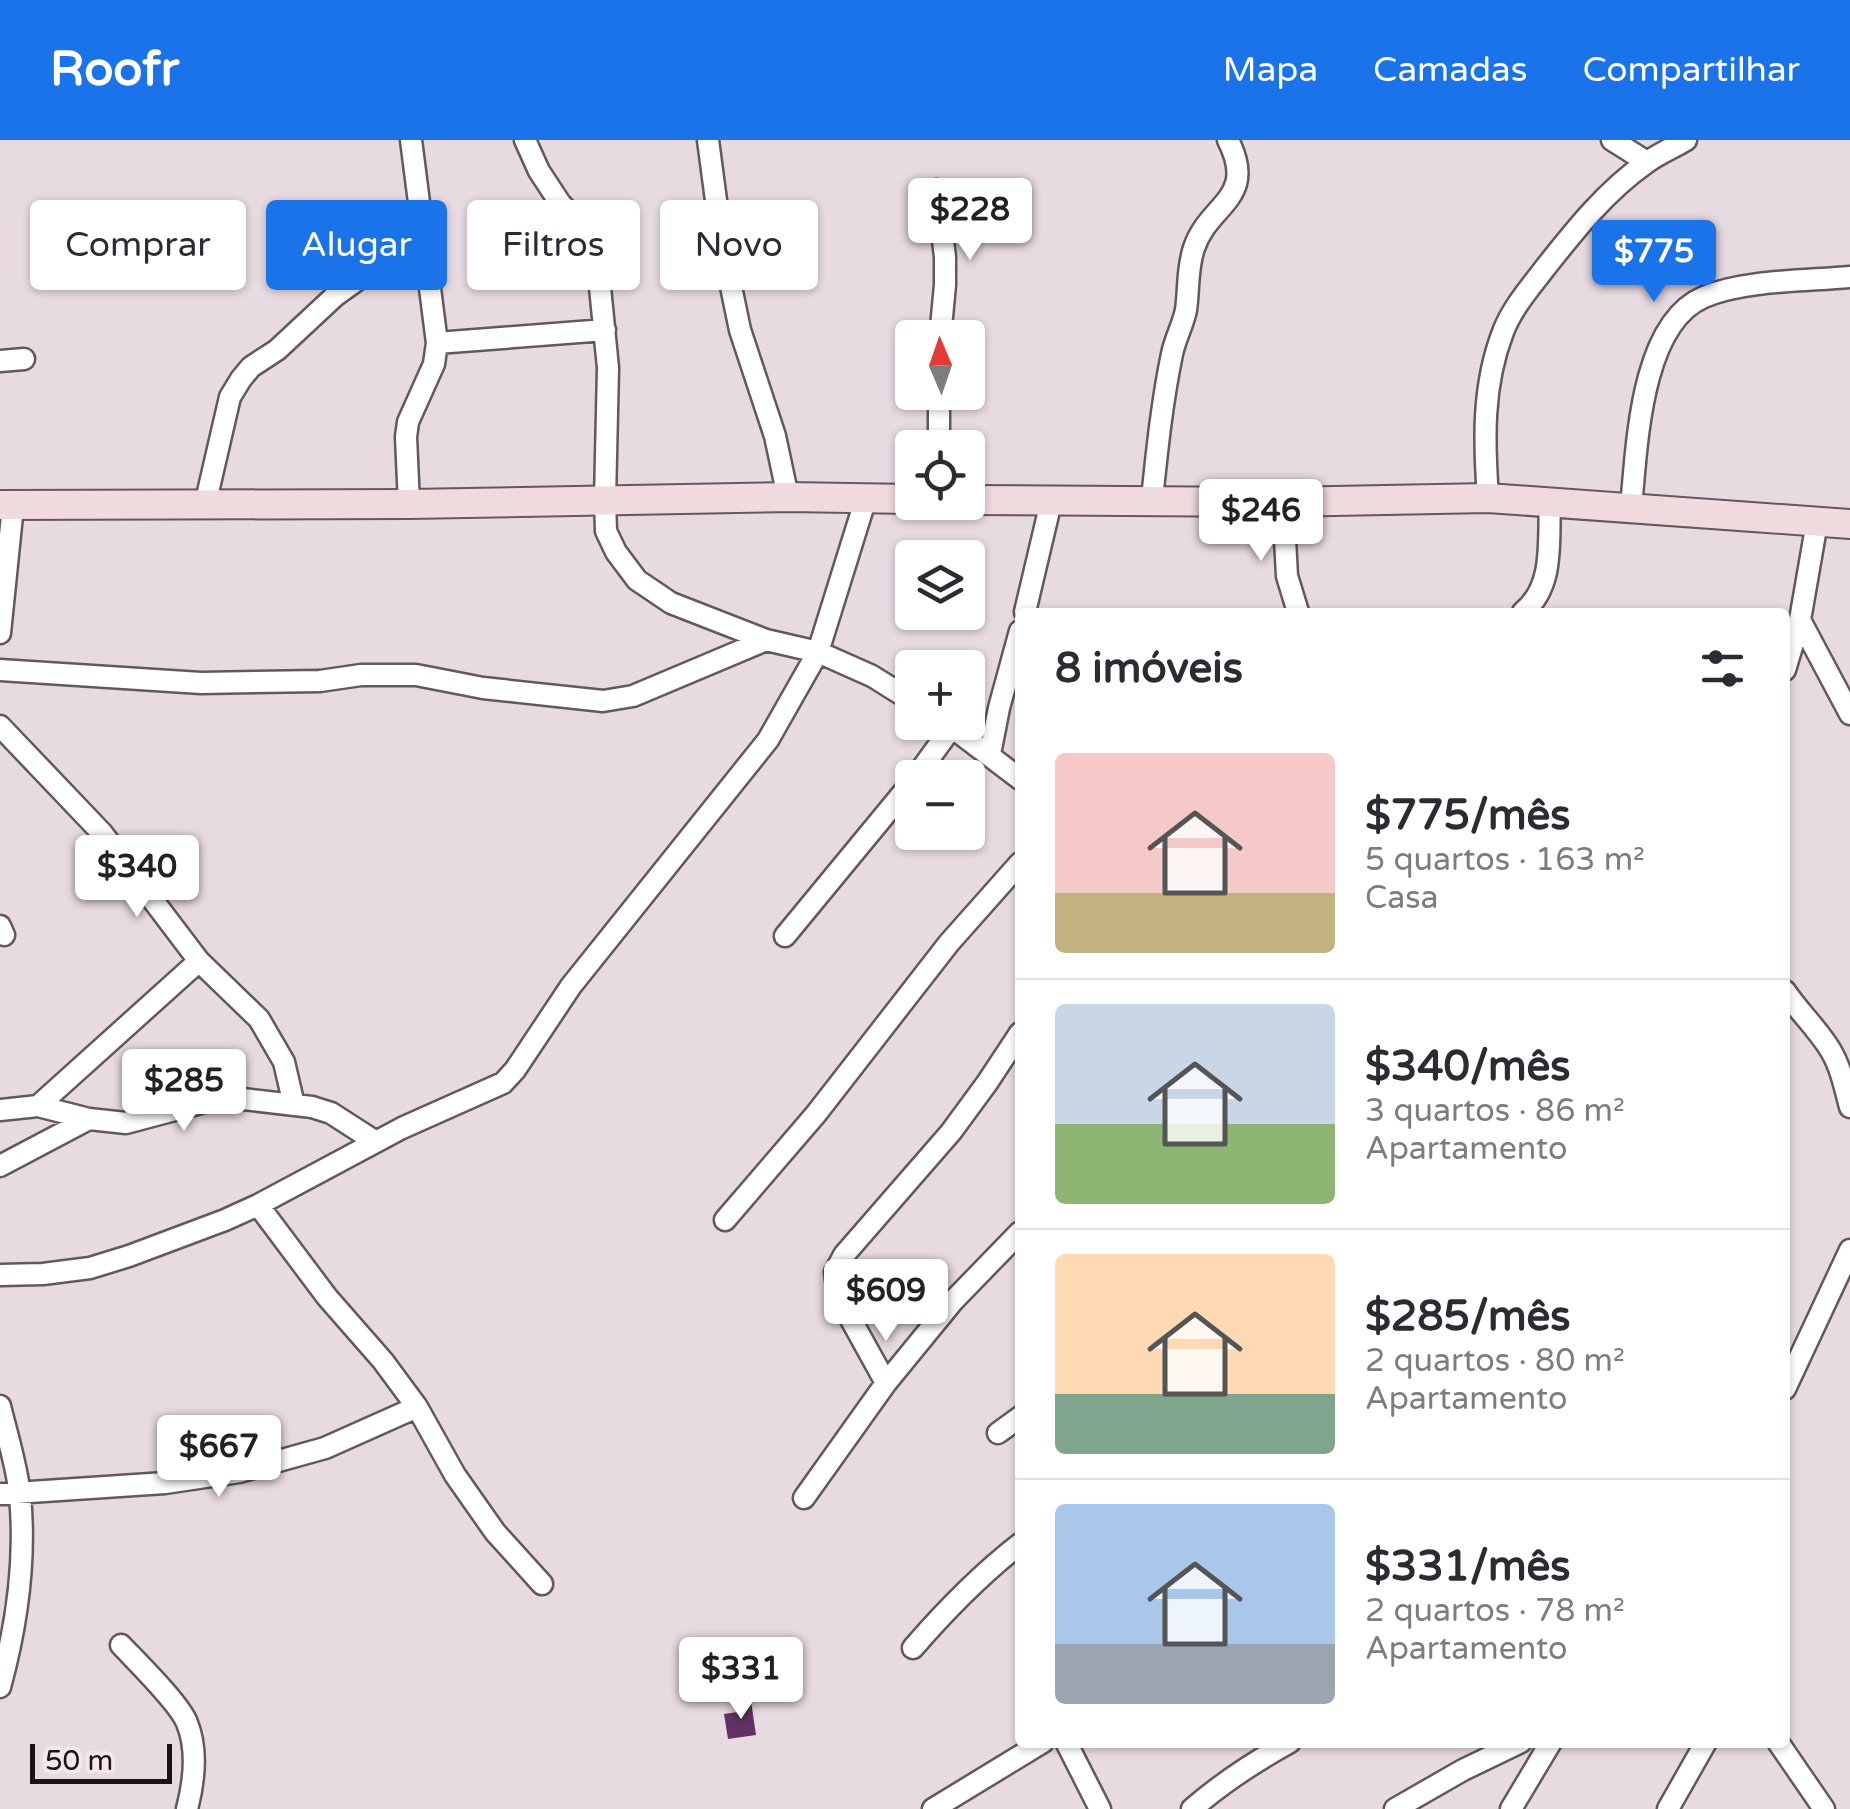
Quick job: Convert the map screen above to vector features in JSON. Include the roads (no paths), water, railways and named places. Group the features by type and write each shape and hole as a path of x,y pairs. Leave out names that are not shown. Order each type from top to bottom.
{"street":[{"path":"409,504 408,422 434,364 438,342 411,140"},
{"path":"525,140 538,171 575,218 598,266 608,406 604,500 606,531 616,552 637,580 671,604 766,640 818,652 895,690"},
{"path":"708,140 720,238 740,330 775,436 788,497"},
{"path":"1152,500 1172,351 1186,309 1190,260 1199,236 1230,197 1238,175 1228,140"},
{"path":"1612,140 1647,162"},
{"path":"1488,498 1484,441 1490,378 1504,330 1522,299 1578,225 1647,162 1686,140"},
{"path":"937,190 945,257 942,320"},
{"path":"1631,508 1641,412 1657,352 1681,310 1719,292 1850,277"},
{"path":"206,504 230,397 251,368 277,350 343,290"},
{"path":"438,342 605,330"},
{"path":"0,361 24,358"},
{"path":"0,1275 90,1268 129,1256 258,1205 464,1098 503,1083 571,986 768,740 818,652 866,498"},
{"path":"985,500 1284,502 1488,498 1850,524"},
{"path":"0,633 7,506 895,499"},
{"path":"1026,608 1050,502"},
{"path":"1284,502 1287,576 1297,608"},
{"path":"1527,608 1542,590 1546,575 1550,502"},
{"path":"1790,640 1800,620 1817,522"},
{"path":"1800,620 1850,714"},
{"path":"0,670 200,683 416,675 484,688 603,701 633,696 766,640"},
{"path":"990,754 1015,648"},
{"path":"0,726 102,833 199,961 259,1019 284,1062 294,1105"},
{"path":"970,740 1015,775"},
{"path":"784,936 895,803"},
{"path":"725,1220 1015,870"},
{"path":"38,1106 199,961"},
{"path":"1790,998 1831,1050 1850,1106"},
{"path":"886,1383 838,1296 835,1272 844,1256 951,1132 1015,1041"},
{"path":"0,1110 38,1106 126,1123 212,1100 234,1098 331,1113 376,1142"},
{"path":"0,1166 90,1119"},
{"path":"258,1205 327,1297 383,1360 495,1532 542,1584"},
{"path":"804,1498 886,1383 953,1301 1015,1237"},
{"path":"1790,1378 1850,1250"},
{"path":"0,1406 10,1494 22,1548 16,1618 0,1687"},
{"path":"10,1494 165,1483 239,1472 325,1448 417,1407"},
{"path":"998,1433 1015,1421"},
{"path":"912,1648 952,1602 1015,1548"},
{"path":"121,1645 186,1720 194,1750 187,1809"},
{"path":"933,1809 1033,1748"},
{"path":"1069,1748 1100,1809"},
{"path":"1192,1809 1219,1785 1279,1748"},
{"path":"1395,1809 1508,1748"},
{"path":"1511,1809 1547,1748"},
{"path":"1668,1809 1703,1748"},
{"path":"1782,1748 1824,1809"}]}
